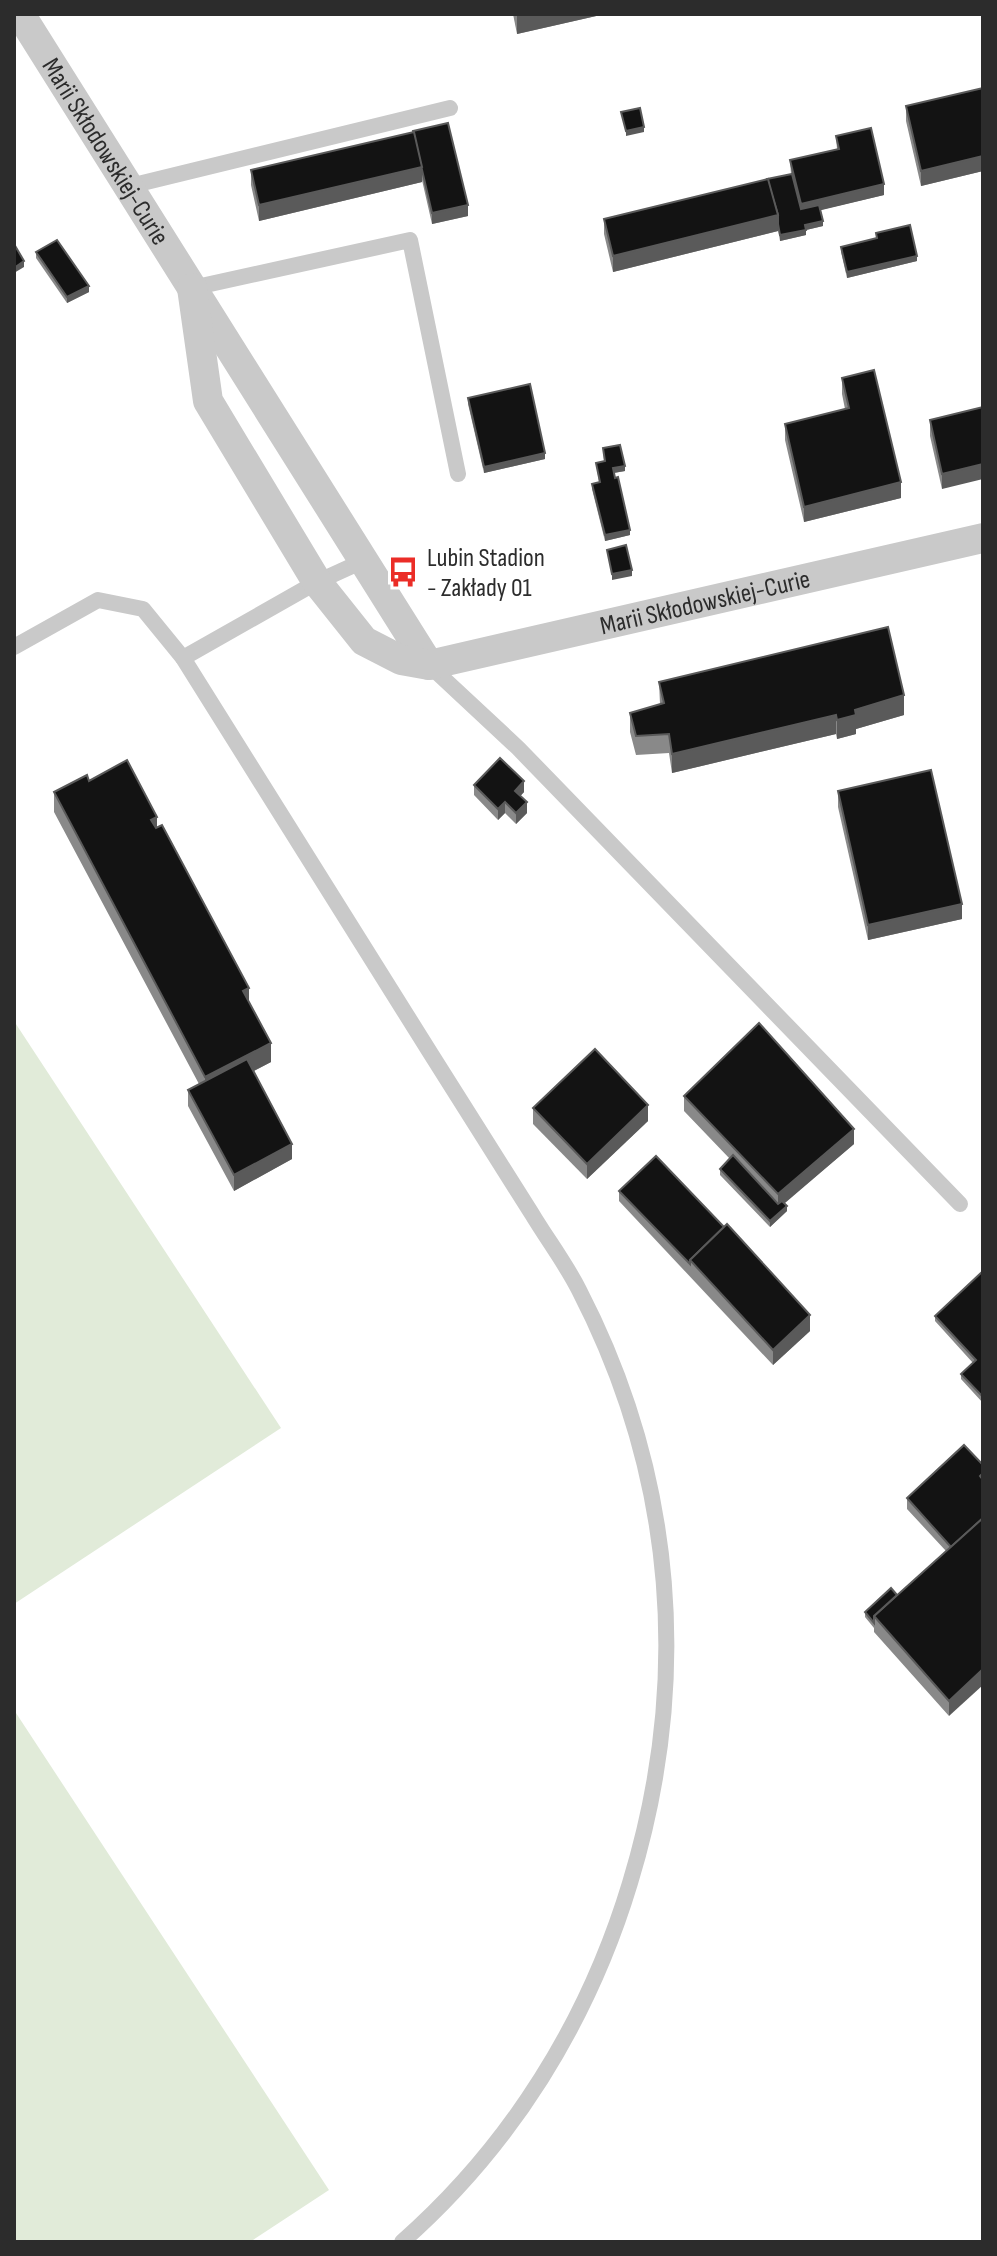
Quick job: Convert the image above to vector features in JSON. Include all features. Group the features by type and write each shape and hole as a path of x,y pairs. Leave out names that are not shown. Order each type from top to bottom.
{"street":[{"name":"Marii Skłodowskiej-Curie","path":"20,14 429,665"},
{"name":"Marii Skłodowskiej-Curie","path":"192,288 208,401 317,582 364,641 401,660 429,665 983,538"}],"lane":[{"path":"130,186 450,108"},
{"path":"192,288 410,240 458,474"},
{"path":"183,658 317,582 363,561"},
{"path":"14,647 98,600 143,609 183,658 579,1290 635,1426 659,1538 668,1634 660,1764 648,1825 612,1940 567,2037 498,2144 459,2189 402,2242"},
{"path":"429,665 518,748 960,1204"}],"green space":[{"path":"14,1021 281,1428 14,1604"},
{"path":"14,1710 329,2190 250,2242 14,2242"}],"building":[{"path":"983,88 983,156 921,171 906,106"},
{"path":"640,108 644,127 626,131 621,112"},
{"path":"448,123 468,205 432,213 413,131"},
{"path":"871,128 884,184 801,204 790,160 839,149 836,136"},
{"path":"414,132 422,167 259,205 251,170"},
{"path":"792,174 801,209 819,205 823,221 805,225 806,230 780,235 778,215 767,179"},
{"path":"768,179 778,215 613,256 604,219"},
{"path":"910,225 917,256 847,272 841,247 877,238 876,233"},
{"path":"57,240 89,286 67,297 36,252"},
{"path":"14,244 24,261 14,268"},
{"path":"874,370 901,482 804,507 785,424 849,408 842,378"},
{"path":"530,384 545,453 484,467 468,398"},
{"path":"983,407 983,464 942,474 930,420"},
{"path":"620,445 625,466 613,468 615,478 618,477 630,530 605,535 592,484 600,482 596,463 605,461 603,448"},
{"path":"626,545 632,570 612,574 607,550"},
{"path":"888,627 904,695 855,710 856,715 837,720 836,715 672,754 669,734 636,736 630,713 664,703 659,682"},
{"path":"500,758 524,781 515,791 527,802 516,813 505,802 498,809 474,785"},
{"path":"127,760 157,817 151,820 156,828 162,825 249,988 243,991 271,1043 205,1077 54,792 87,775 89,781"},
{"path":"931,770 962,904 868,925 838,791"},
{"path":"759,1023 854,1129 778,1194 684,1096"},
{"path":"595,1049 648,1105 587,1164 533,1108"},
{"path":"247,1059 292,1144 234,1175 188,1090"},
{"path":"733,1155 778,1204 782,1201 787,1206 770,1221 720,1169"},
{"path":"656,1156 724,1227 690,1260 690,1264 619,1191"},
{"path":"727,1224 810,1315 773,1350 690,1260"},
{"path":"983,1271 983,1397 961,1374 976,1360 935,1316"},
{"path":"964,1445 983,1465 980,1476 983,1480 983,1518 951,1547 907,1498"},
{"path":"983,1518 983,1669 949,1701 874,1616"},
{"path":"891,1588 897,1595 874,1616 874,1623 865,1612"}],"place":[{"name":"Lubin Stadion - Zakłady 01","path":"403,572"}]}
